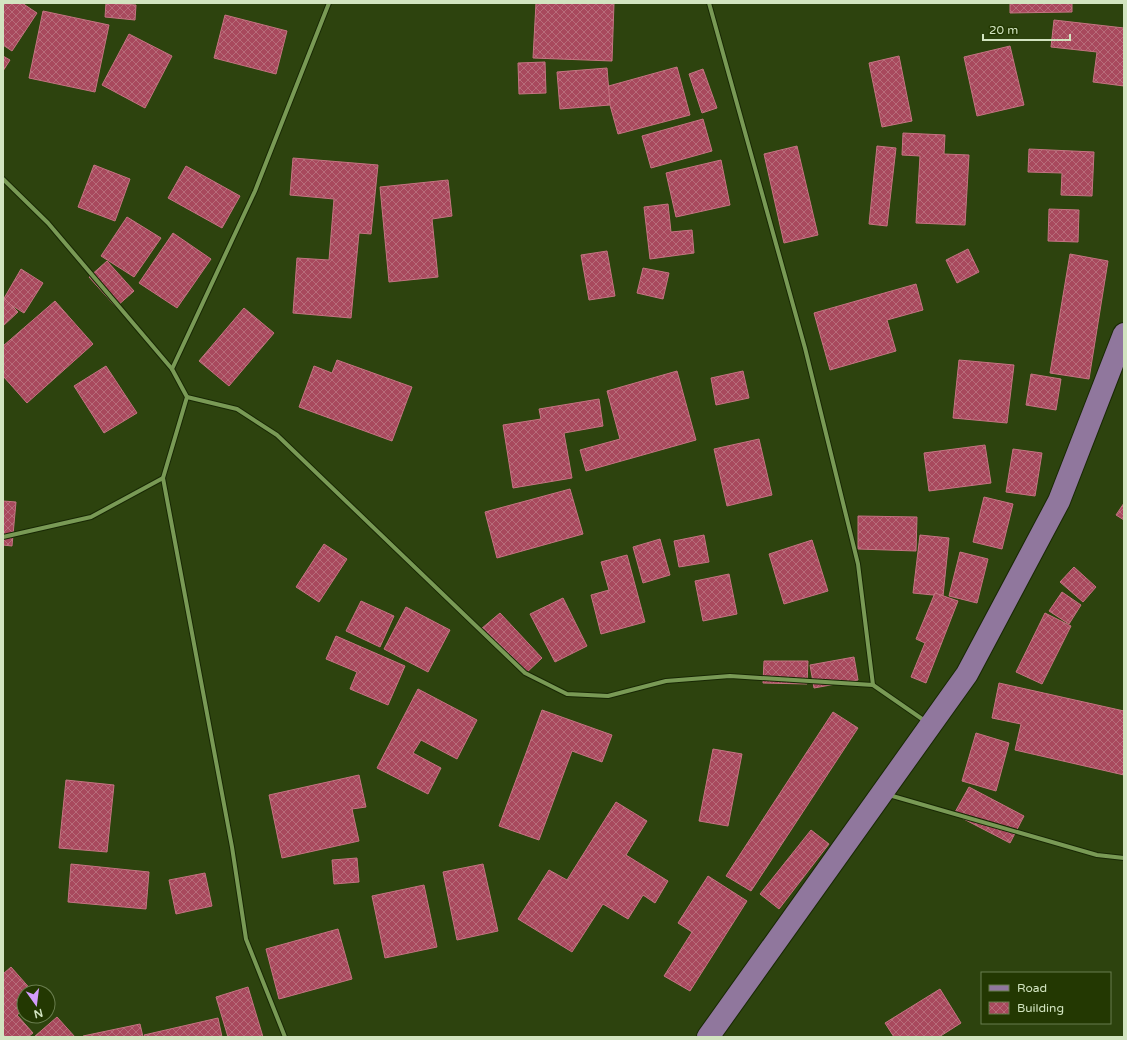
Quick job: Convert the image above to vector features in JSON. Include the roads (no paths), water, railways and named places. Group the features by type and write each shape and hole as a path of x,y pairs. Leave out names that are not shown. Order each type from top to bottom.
{"main road":[{"path":"708,1037 967,674 1059,501 1124,334"}],"street":[{"path":"172,369 255,191 329,3"},
{"path":"709,3 805,348 858,564 873,685"},
{"path":"3,179 48,223 172,369 187,397 163,478 230,839 246,939 285,1037"},
{"path":"187,397 236,409 277,435 525,673 567,694 608,696 666,681 730,676 873,685 931,725"},
{"path":"3,537 91,517 163,478"},
{"path":"883,793 1097,855 1124,858"}]}
